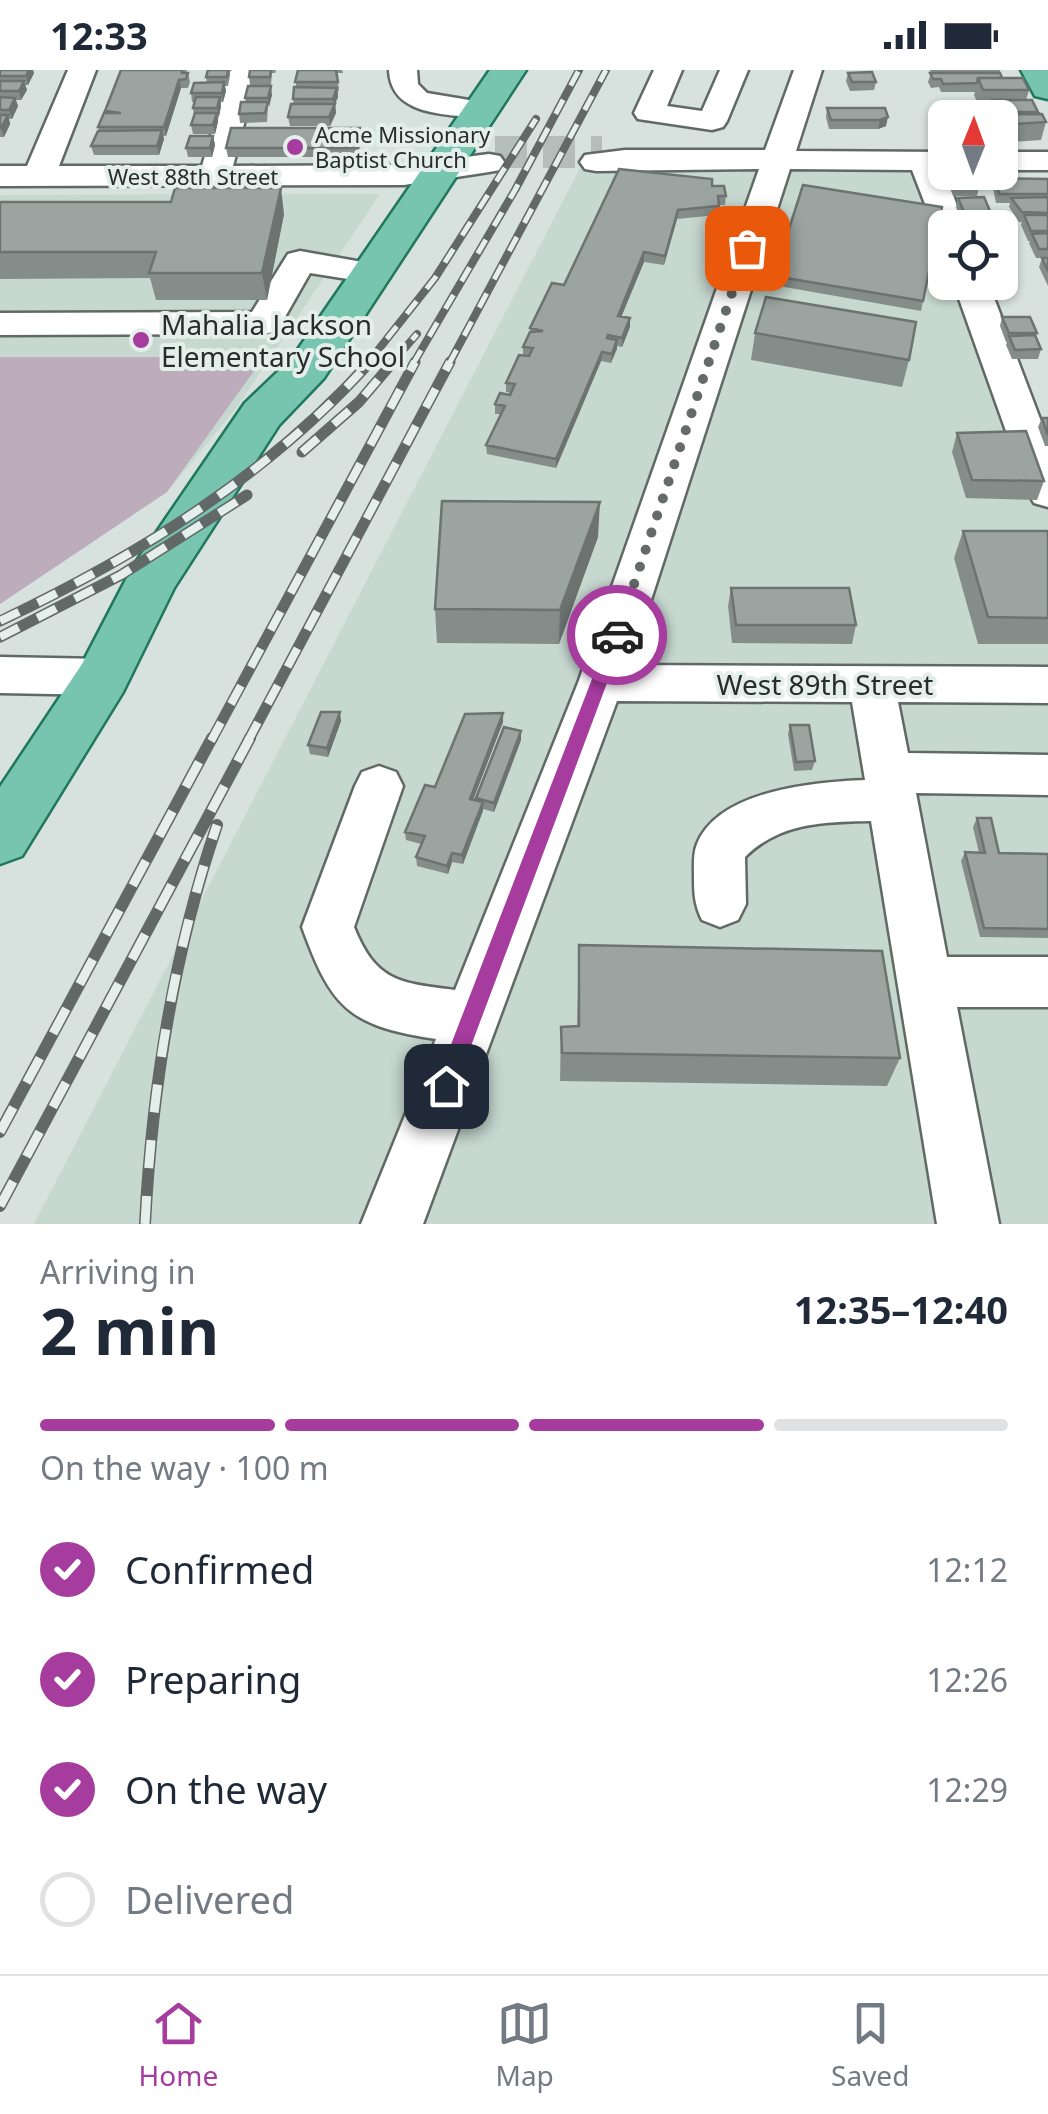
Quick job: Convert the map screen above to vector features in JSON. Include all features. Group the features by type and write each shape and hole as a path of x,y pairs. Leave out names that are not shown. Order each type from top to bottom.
{"main road":[{"path":"0,838 103,677 177,588 292,416 308,368 446,168 508,70"},
{"path":"1039,70 1048,88"}],"street":[{"path":"39,176 82,70"},
{"path":"216,176 244,70"},
{"path":"403,70 404,86 410,96 482,110"},
{"path":"668,70 649,114 712,122 734,70"},
{"path":"392,1224 601,684 808,70"},
{"name":"West 88th Street","path":"0,176 396,176 492,157"},
{"path":"608,158 928,160"},
{"path":"1018,161 1048,161"},
{"path":"0,324 264,323 300,261 374,273"},
{"path":"977,300 1048,493"},
{"path":"0,675 103,677"},
{"name":"West 89th Street","path":"601,684 1048,685"},
{"path":"872,684 968,1224"},
{"path":"720,904 720,849 739,826 782,809 836,802 890,786 1048,776"},
{"path":"379,786 328,927 348,976 368,996 472,1018"},
{"path":"925,982 1048,982"}],"shaded area":[{"path":"580,168 927,168 928,190 934,190 940,210 928,210 928,300 976,300 1048,489 1048,1224 34,1224"},
{"name":"Mahalia Jackson Elementary School","path":"380,194 237,407 167,492 0,604 0,195"},
{"path":"0,357 264,357 167,492 0,604"}],"building":[{"path":"0,70 29,70 26,76 0,76"},
{"path":"121,70 188,73 186,79 179,80 164,127 98,127 104,113 121,113 105,111"},
{"path":"208,70 228,70 227,77 206,77"},
{"path":"250,70 271,70 270,77 249,77"},
{"path":"298,70 336,70 338,82 295,82"},
{"path":"872,72 876,82 852,82 848,73"},
{"path":"930,73 1000,73 1002,78 943,84"},
{"path":"978,78 1023,78 1029,90 983,90"},
{"path":"0,81 24,81 19,91 0,91"},
{"path":"224,82 222,93 191,93 194,83"},
{"path":"248,86 271,86 268,98 245,98"},
{"path":"294,87 337,88 333,99 293,99"},
{"path":"0,97 15,98 9,110 0,110"},
{"path":"196,97 220,97 217,108 193,108"},
{"path":"1018,100 1032,100 1038,112 1018,112"},
{"path":"241,102 268,102 265,113 239,114"},
{"path":"291,104 335,104 329,117 288,117"},
{"path":"827,108 885,108 888,117 831,120"},
{"path":"195,113 217,113 213,125 191,125"},
{"path":"1018,114 1042,114 1046,122 1018,124"},
{"path":"231,128 360,128 357,148 226,148"},
{"path":"162,130 157,146 91,146 98,131"},
{"path":"190,136 213,136 210,148 186,148"},
{"path":"619,169 712,179 712,186 724,186 726,196 718,196 719,206 678,210 665,256 644,252 618,316 630,318 622,338 608,335 607,338 617,340 612,354 602,352 556,459 486,445 505,406 495,404 500,393 510,395 515,384 506,383 519,355 529,356 533,348 523,347 530,332 543,331 530,328 552,283 564,285"},
{"path":"1018,178 1048,179 1048,194 999,194 998,190 1018,190"},
{"path":"803,185 942,207 928,210 928,276 923,301 774,276"},
{"path":"175,188 281,188 262,273 149,273 156,252 0,252 0,202 171,202"},
{"path":"984,197 990,210 963,210 958,198"},
{"path":"1048,197 1048,213 1022,212 1011,198"},
{"path":"1024,215 1048,215 1048,231 1031,231"},
{"path":"1048,233 1048,249 1039,249 1032,234"},
{"path":"766,297 916,322 909,360 755,333"},
{"path":"1002,317 1030,317 1037,333 1009,333"},
{"path":"1035,335 1041,349 1015,350 1009,336"},
{"path":"1026,431 1044,481 972,480 957,433"},
{"path":"442,501 600,502 560,610 435,609"},
{"path":"963,531 1048,531 1048,618 988,617"},
{"path":"731,588 849,588 856,625 736,625"},
{"path":"321,712 340,712 327,748 308,745"},
{"path":"503,713 470,799 483,802 462,855 452,853 447,866 416,857 425,836 405,832 425,785 435,787 465,714"},
{"path":"790,725 809,725 815,761 796,762"},
{"path":"504,727 521,731 494,803 476,798"},
{"path":"977,818 991,818 999,853 1048,854 1048,929 984,928 965,852 985,853"},
{"path":"579,945 882,951 900,1058 562,1053 561,1027 579,1026"}],"tunnel":[{"path":"495,152 602,152"}],"railway":[{"path":"413,364 515,190 579,70"},
{"path":"449,364 606,70"},
{"path":"367,364 435,278 536,119"},
{"path":"391,364 417,334"},
{"path":"0,621 102,569 198,510 288,442 370,362"},
{"path":"302,452 359,402 393,362"},
{"path":"211,741 415,362"},
{"path":"248,741 450,362"},
{"path":"0,637 121,575 247,495"},
{"path":"0,1132 212,738"},
{"path":"0,1206 250,738"},
{"path":"145,1224 153,1122 167,1022 188,923 217,825"}],"way so far":[{"path":"617,635 747,248"}],"place":[{"name":"Acme Missionary Baptist Church","path":"295,147"},
{"name":"Mahalia Jackson Elementary School","path":"141,340"}],"route":[{"path":"446,1086 617,635"}]}
